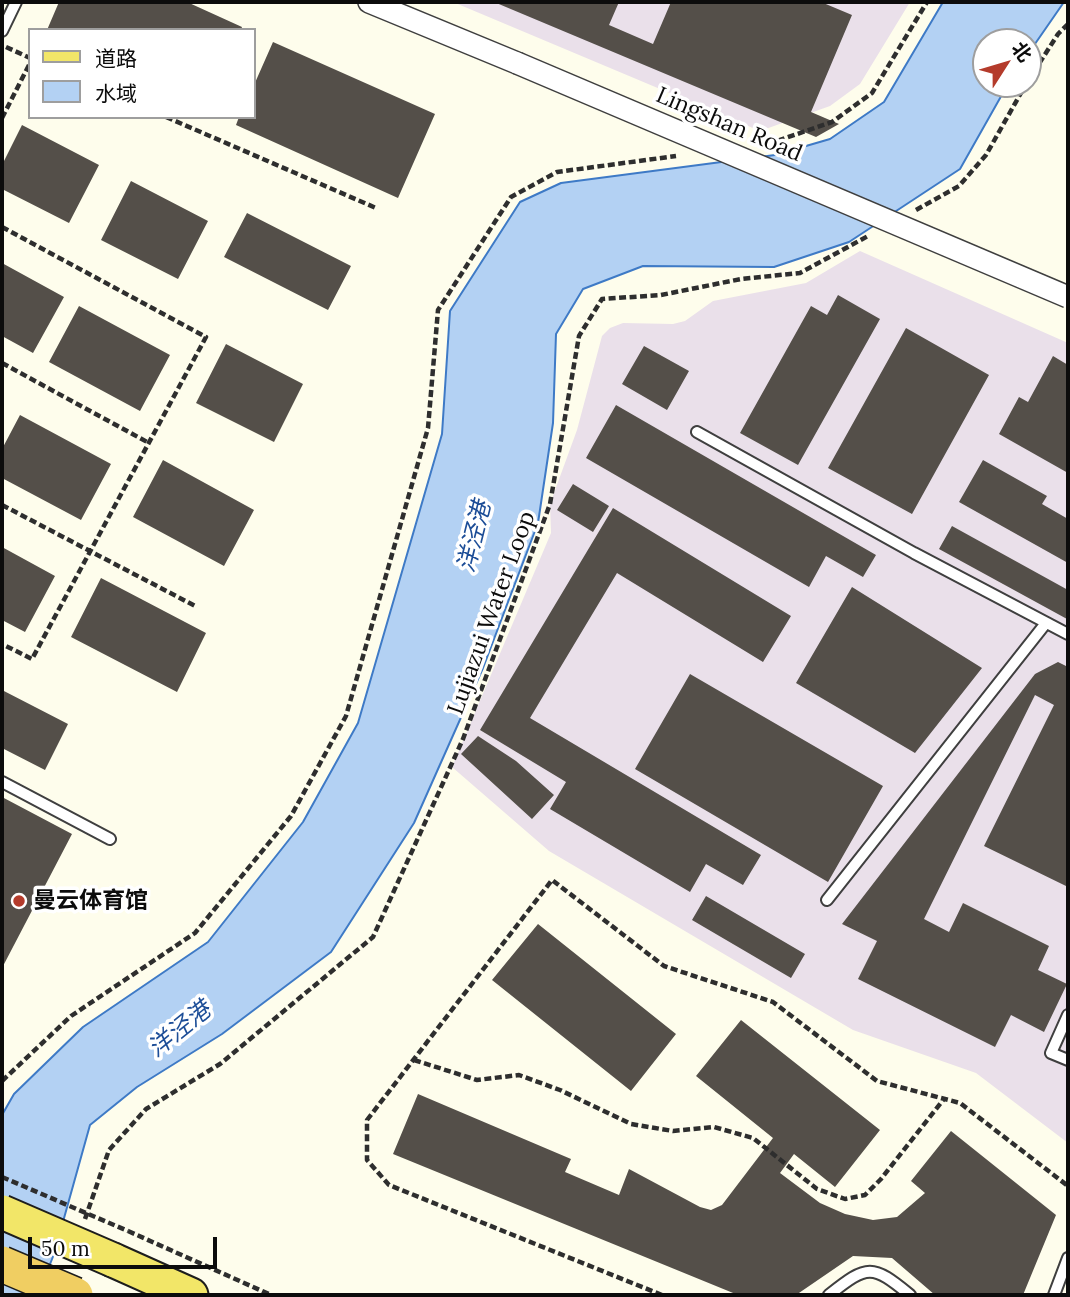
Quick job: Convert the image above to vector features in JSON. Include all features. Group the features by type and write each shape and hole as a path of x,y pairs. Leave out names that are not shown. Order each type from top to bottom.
{"highway":[{"path":"2,1264 75,1295"}],"main road":[{"path":"2,1212 191,1295"}],"street":[{"name":"Lingshan Road","path":"369,2 1068,297"}],"lane":[{"path":"2,31 16,2"},
{"path":"697,432 1068,634"},
{"path":"827,900 1046,623"},
{"path":"2,782 110,839"},
{"path":"1068,1015 1051,1053 1068,1060"},
{"path":"1054,1295 1068,1258"},
{"path":"829,1295 855,1275 870,1269 885,1274 910,1295"}],"path":[{"path":"766,144 832,122 872,93 927,2"},
{"path":"1042,59 1058,34 1068,24"},
{"path":"2,46 28,59"},
{"path":"2,118 28,64"},
{"path":"914,211 959,186 985,155 1018,98"},
{"path":"171,119 376,208"},
{"path":"2,1081 71,1016 195,933 291,816 346,716 428,428 438,310 511,197 557,172 687,155"},
{"path":"2,227 206,337 32,659 2,643"},
{"name":"Lujiazui Water Loop","path":"83,1223 109,1150 146,1109 220,1064 373,937 463,739 550,504 579,336 602,299 661,295 741,279 800,273 879,229"},
{"path":"2,363 149,443"},
{"path":"2,505 89,553 197,607"},
{"path":"662,1295 389,1185 367,1160 367,1120 552,880 664,966 773,1002 877,1081 960,1103 1068,1186"},
{"path":"414,1060 477,1080 519,1075 560,1090 631,1124 673,1131 715,1127 753,1138 817,1189 845,1199 865,1195 881,1179 944,1099"},
{"path":"2,1177 271,1295"}],"shaded area":[{"path":"453,2 910,2 860,84 830,106 760,131"},
{"path":"860,251 1068,343 1068,1143 976,1073 853,1030 549,851 452,767 551,533 550,504 577,430 602,336 610,328 623,323 673,324 685,321 713,301 806,283"}],"water":[{"name":"洋泾港","path":"943,2 1064,2 1042,34 1042,28 972,28 972,98 1000,98 960,169 849,242 774,267 643,266 583,289 556,334 553,423 538,523 483,668 414,823 331,952 222,1034 137,1087 90,1125 54,1254 38,1295 2,1295 2,1115 14,1094 83,1027 208,942 303,822 358,723 442,434 450,311 520,202 561,183 775,155 830,139 884,102"}],"building":[{"path":"59,2 187,2 242,27 242,28 48,28"},
{"path":"494,2 619,2 609,25 653,44 671,2 821,2 852,15 811,112 839,124 816,137"},
{"path":"273,42 435,114 398,198 236,125 238,119 256,119 256,80"},
{"path":"22,125 99,165 69,223 2,189 2,165"},
{"path":"131,181 208,221 178,279 101,240"},
{"path":"247,213 351,266 328,310 224,257"},
{"path":"2,263 64,297 33,353 2,336"},
{"path":"838,295 880,319 798,465 740,433 811,306 827,315"},
{"path":"79,306 170,355 140,411 49,362"},
{"path":"906,328 989,375 912,514 828,468"},
{"path":"226,344 303,384 274,442 196,403"},
{"path":"644,346 689,371 667,410 622,384"},
{"path":"1053,356 1068,365 1068,473 999,434 1019,397 1028,402"},
{"path":"616,405 876,555 863,577 826,556 809,587 586,458"},
{"path":"20,415 111,464 81,520 2,478 2,449"},
{"path":"163,460 254,510 224,566 133,517"},
{"path":"983,460 1047,496 1042,504 1068,519 1068,563 959,502"},
{"path":"573,484 609,506 593,532 557,510"},
{"path":"613,508 791,616 763,662 617,573 530,718 761,855 743,885 706,864 690,892 550,809 566,782 480,730"},
{"path":"952,526 1068,590 1067,619 939,549"},
{"path":"2,547 55,576 25,632 2,620"},
{"path":"101,578 206,633 177,692 71,637"},
{"path":"852,587 982,668 915,753 796,683"},
{"path":"1058,662 1068,667 1066,886 984,846 1054,705 1035,695 924,919 949,932 963,903 1049,946 1038,970 1067,984 1044,1032 1011,1015 995,1047 858,979 877,941 842,924 1035,674"},
{"path":"690,674 883,786 828,882 635,769"},
{"path":"2,690 68,724 45,770 2,748"},
{"path":"478,736 516,761 554,795 532,819 461,754"},
{"name":"曼云体育馆","path":"2,797 72,834 2,968"},
{"path":"706,896 805,954 791,978 692,920"},
{"path":"538,924 676,1034 631,1091 492,980"},
{"path":"741,1020 880,1130 835,1187 794,1154 780,1173 820,1203 845,1214 873,1220 897,1217 925,1193 911,1181 951,1131 1056,1215 1023,1295 935,1295 892,1258 853,1256 796,1295 738,1295 393,1154 418,1094 571,1159 565,1172 619,1195 629,1169 700,1207 711,1210 722,1205 773,1138 696,1076"}],"place":[{"name":"曼云体育馆","path":"19,901"}]}
